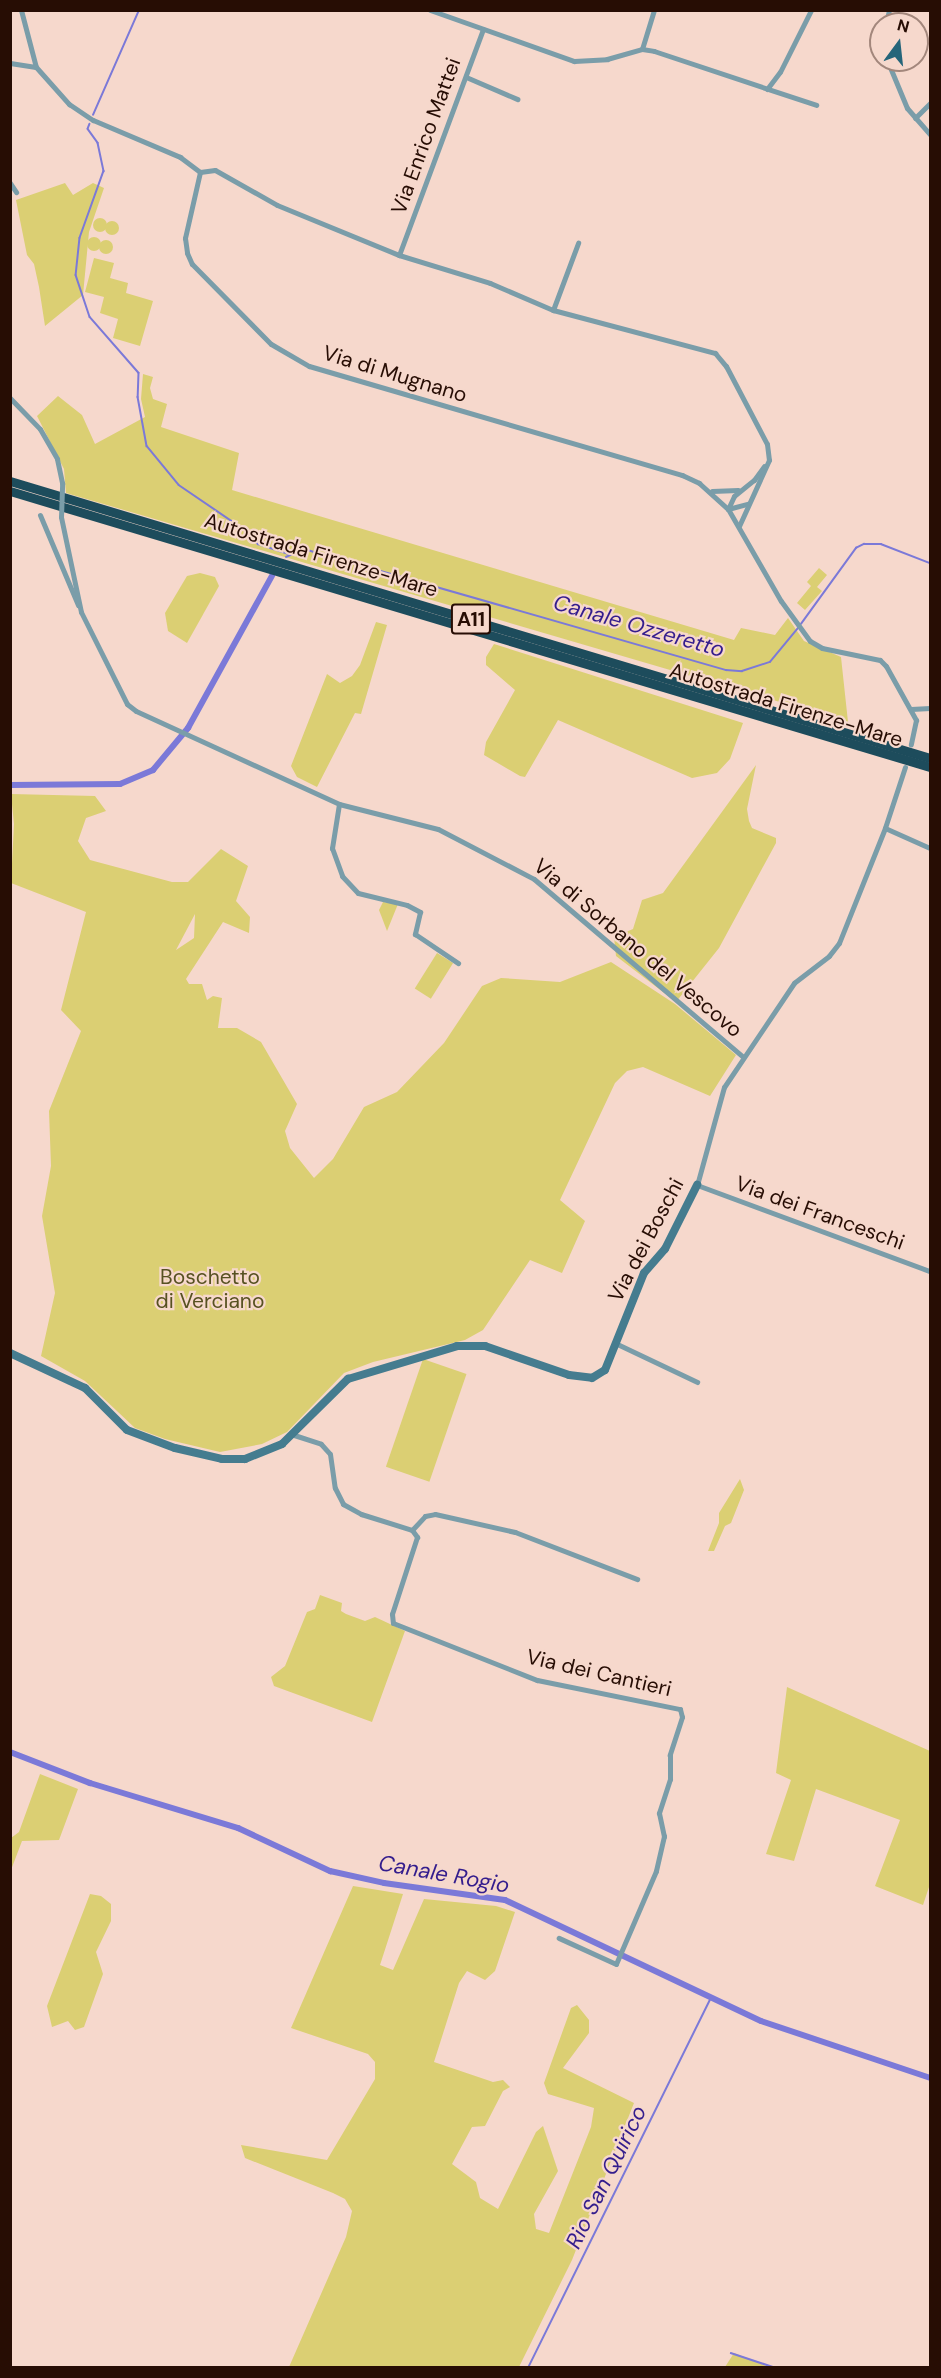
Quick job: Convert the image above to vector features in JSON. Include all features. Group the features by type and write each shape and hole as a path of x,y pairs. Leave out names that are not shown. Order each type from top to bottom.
{"highway":[{"name":"Autostrada Firenze-Mare","path":"10,481 930,758"},
{"name":"Autostrada Firenze-Mare","path":"10,491 930,767"}],"street":[{"path":"21,10 36,67 79,112 180,157 200,172 215,170 277,205 399,255 490,283 554,310 715,353 726,366 767,444 769,460 747,504 739,527"},
{"path":"430,10 582,62 642,49 816,105"},
{"path":"642,49 654,10"},
{"path":"767,89 780,72 811,10"},
{"name":"Via Enrico Mattei","path":"399,255 483,29"},
{"path":"10,63 36,67"},
{"path":"893,72 915,118 930,135"},
{"path":"466,77 517,99"},
{"path":"915,118 930,103"},
{"name":"Via di Mugnano","path":"200,172 185,238 192,264 271,344 309,366 682,475 710,491 728,509 803,633 822,648 880,660 911,709"},
{"path":"10,183 16,192"},
{"path":"554,310 578,243"},
{"name":"Via di Sorbano del Vescovo","path":"10,398 40,429 57,459 62,483 61,517 81,612 127,704 179,732 339,804 438,829 534,879 742,1056"},
{"path":"728,509 740,490 754,480 769,460"},
{"path":"710,491 740,490"},
{"path":"728,509 747,504"},
{"path":"40,515 61,573 81,612"},
{"path":"911,744 916,720 911,709 930,708"},
{"name":"Via dei Boschi","path":"10,1353 85,1388 127,1430 175,1448 222,1459 245,1459 270,1450 294,1435 348,1379 364,1372 457,1346 477,1345 569,1375 592,1378 605,1370 644,1273 664,1249 697,1185 716,1107 742,1056 794,983 829,956 839,943 885,828 904,767"},
{"path":"339,804 332,848 342,876 358,893 407,905 420,912 415,934 458,963"},
{"path":"885,828 930,848"},
{"name":"Via dei Franceschi","path":"697,1185 930,1271"},
{"path":"615,1342 697,1382"},
{"path":"294,1435 321,1444 330,1454 337,1496 343,1503 361,1514 412,1530 425,1516 435,1514 515,1532 637,1579"},
{"name":"Via dei Cantieri","path":"412,1530 418,1543 392,1614 393,1623 537,1680 680,1709 682,1717 670,1755 670,1779 659,1813 664,1836 656,1871 617,1960 610,1964 559,1938"}],"green space":[{"path":"65,183 73,195 93,183 104,188 89,232 83,295 45,326 34,264 27,255 16,200"},
{"path":"100,218 105,220 107,225 105,230 100,232 95,230 93,225 95,220"},
{"path":"112,221 117,223 119,228 117,233 112,235 107,233 105,228 107,223"},
{"path":"94,237 99,239 101,244 99,249 94,251 89,249 87,244 89,239"},
{"path":"106,240 111,242 113,247 111,252 106,254 101,252 99,247 101,242"},
{"path":"94,258 114,263 110,278 128,283 126,293 153,301 140,346 113,338 118,319 100,313 104,297 85,292"},
{"path":"143,374 153,377 150,388 153,399 167,404 161,427 239,453 232,490 734,640 741,628 775,635 788,618 804,641 841,657 848,722 66,493 64,469 37,416 58,396 82,415 95,444 145,417 141,399"},
{"path":"819,568 827,575 817,587 822,591 805,610 797,603 811,586 807,582"},
{"path":"200,573 215,577 219,586 187,643 168,631 165,613 187,576"},
{"path":"376,622 387,625 361,714 355,713 317,787 297,777 291,766 327,674 340,683 352,676 360,665"},
{"path":"494,644 743,723 730,759 717,773 692,778 558,720 525,777 520,776 484,755 486,742 515,690 486,665 486,657"},
{"path":"756,765 747,809 749,821 752,828 776,838 776,843 719,948 676,1002 616,956 614,937 633,929 642,900 663,893"},
{"name":"Boschetto di Verciano","path":"11,794 95,796 106,811 86,818 78,841 90,860 172,882 188,882 221,849 248,866 236,901 250,917 249,933 223,922 186,979 189,984 202,984 207,1000 213,996 222,998 218,1028 237,1028 261,1042 297,1104 285,1131 290,1148 314,1178 333,1159 364,1107 397,1092 444,1043 482,986 501,978 560,982 611,962 675,1004 736,1055 710,1096 643,1067 627,1071 615,1083 560,1200 585,1221 562,1273 530,1260 483,1330 465,1340 373,1362 344,1373 287,1432 262,1444 220,1452 165,1439 135,1428 85,1381 41,1356 55,1293 42,1216 51,1166 49,1111 81,1031 61,1010 86,912 11,883 14,824","holes":["195,914 194,938 176,950"]},
{"path":"383,902 398,904 387,931 379,910"},
{"path":"437,953 453,963 431,999 415,989"},
{"path":"423,1359 466,1374 429,1482 386,1467"},
{"path":"740,1479 744,1490 731,1523 725,1526 714,1551 708,1551 719,1523 719,1513"},
{"path":"320,1595 342,1603 341,1611 346,1614 365,1621 375,1617 405,1631 372,1722 274,1686 271,1677 285,1666 307,1612 315,1609"},
{"path":"787,1687 930,1751 930,1884 923,1905 875,1886 900,1820 816,1789 794,1861 766,1854 791,1780 776,1773"},
{"path":"40,1774 78,1789 59,1840 22,1841 11,1870 11,1838 19,1832"},
{"path":"353,1886 403,1894 380,1965 393,1970 424,1899 496,1906 515,1912 495,1971 485,1980 467,1971 459,1983 434,2062 493,2082 503,2080 510,2087 503,2091 485,2126 472,2127 452,2164 476,2182 480,2198 498,2209 536,2132 543,2126 558,2171 534,2214 536,2229 549,2233 591,2127 594,2108 548,2094 544,2083 571,2008 577,2005 589,2020 589,2033 563,2068 634,2103 572,2260 519,2367 289,2367 346,2237 352,2211 345,2199 333,2193 245,2158 241,2145 327,2160 375,2079 375,2062 368,2054 291,2028"},
{"path":"90,1894 101,1896 111,1904 111,1921 96,1952 103,1974 84,2027 75,2030 68,2021 52,2027 47,2006"},
{"path":"734,2353 769,2367 725,2367"}],"waterway":[{"path":"93,115 139,10"},
{"path":"90,124 88,129 98,143 104,171 80,238 76,275 90,317 139,373 138,397 147,446 179,485 245,530 258,544 289,554"},
{"name":"Canale Ozzeretto","path":"801,624 856,548 864,544 881,544 930,563"},
{"name":"Canale Ozzeretto","path":"286,557 304,549 726,670 742,671 770,662 798,628"},
{"name":"Canale Ozzeretto","path":"10,785 120,784 153,770 188,728 272,576"},
{"name":"Canale Rogio","path":"10,1752 90,1783 238,1828 330,1871 384,1883 505,1900 761,2021 930,2078"},
{"name":"Rio San Quirico","path":"528,2368 710,1999"},
{"path":"731,2353 776,2368"}]}
